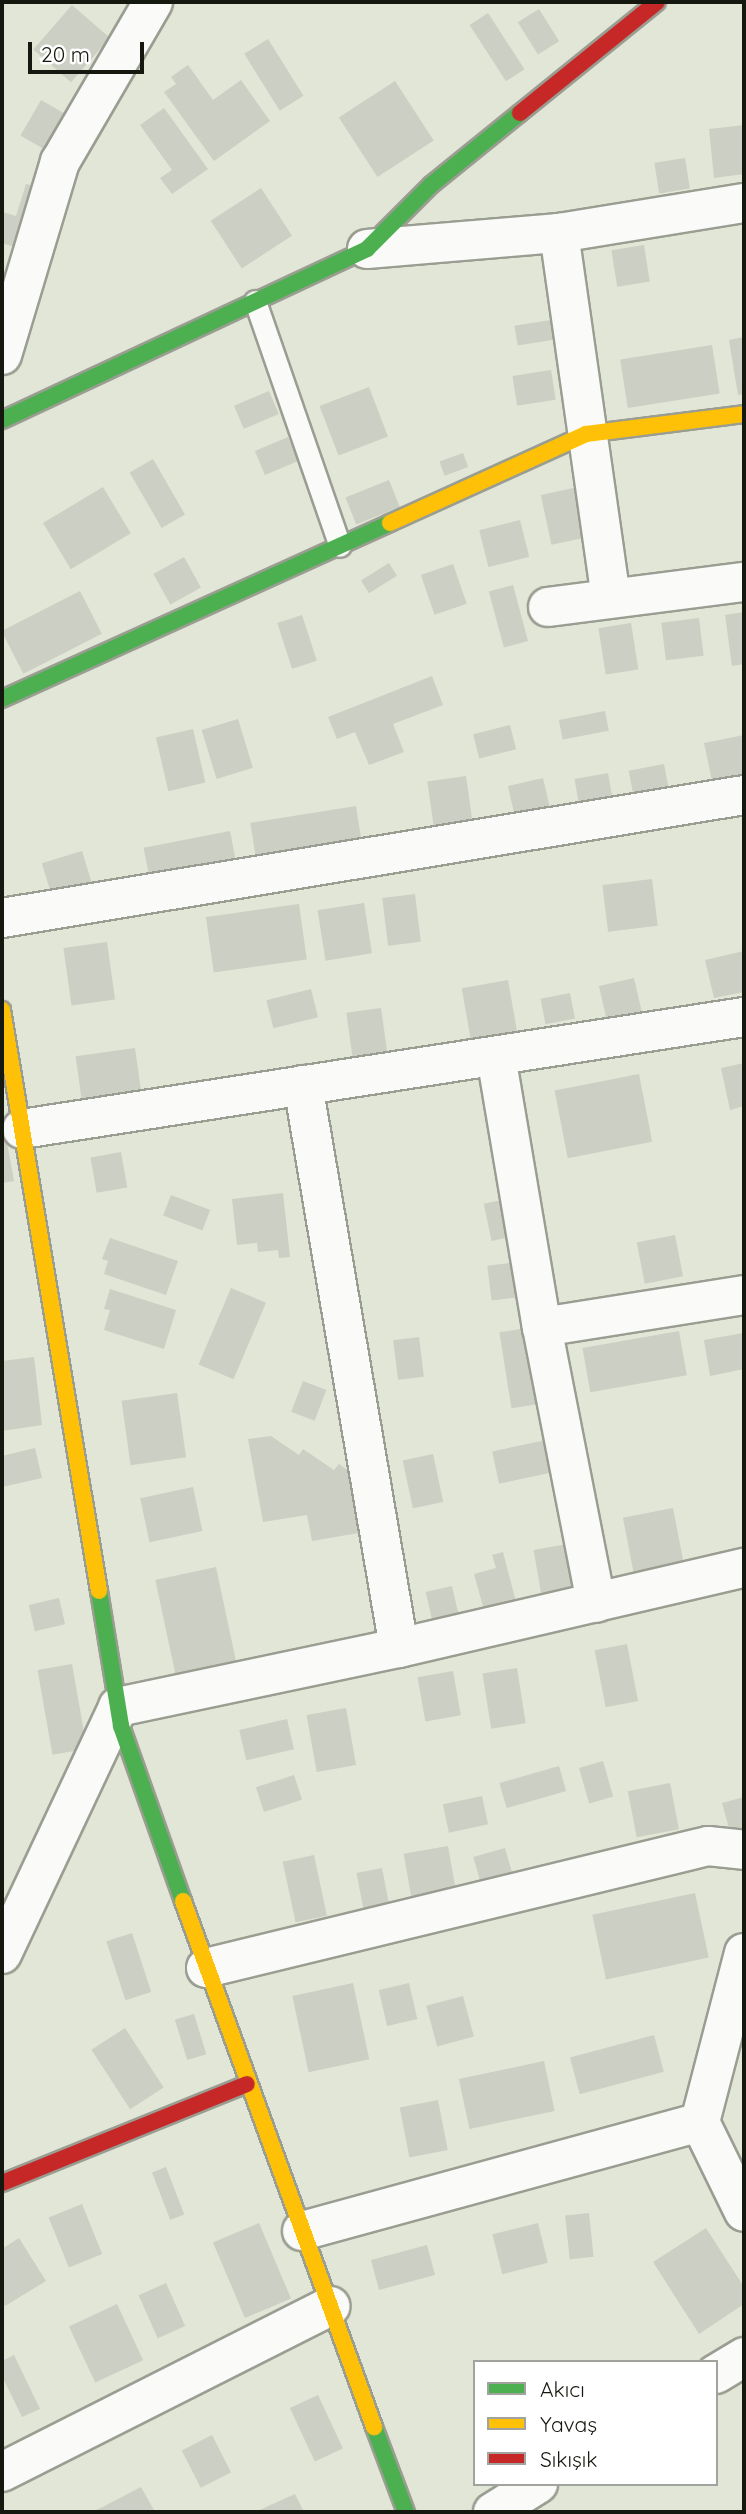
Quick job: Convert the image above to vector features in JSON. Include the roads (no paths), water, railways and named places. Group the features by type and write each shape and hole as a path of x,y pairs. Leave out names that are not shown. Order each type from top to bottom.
{"street":[{"path":"2,355 60,162 153,2"},
{"path":"2,420 367,249 431,185 657,2"},
{"path":"367,249 559,233 744,203"},
{"path":"559,233 611,598"},
{"path":"2,699 586,434 744,414"},
{"path":"548,607 744,582"},
{"path":"2,918 744,795"},
{"path":"2,1010 121,1726 247,2084 406,2512"},
{"path":"22,1129 744,1017"},
{"path":"496,1056 542,1327 596,1603"},
{"path":"303,1085 399,1648"},
{"path":"542,1327 744,1295"},
{"path":"118,1707 399,1648 744,1568"},
{"path":"2,1954 118,1707"},
{"path":"206,1968 708,1846 744,1850"},
{"path":"744,1953 700,2122 744,2212"},
{"path":"2,2183 247,2084"},
{"path":"302,2231 700,2122"},
{"path":"2,2472 330,2306"},
{"path":"718,2373 744,2357"},
{"path":"493,2512 535,2486"}],"lane":[{"path":"255,302 340,545"}]}
